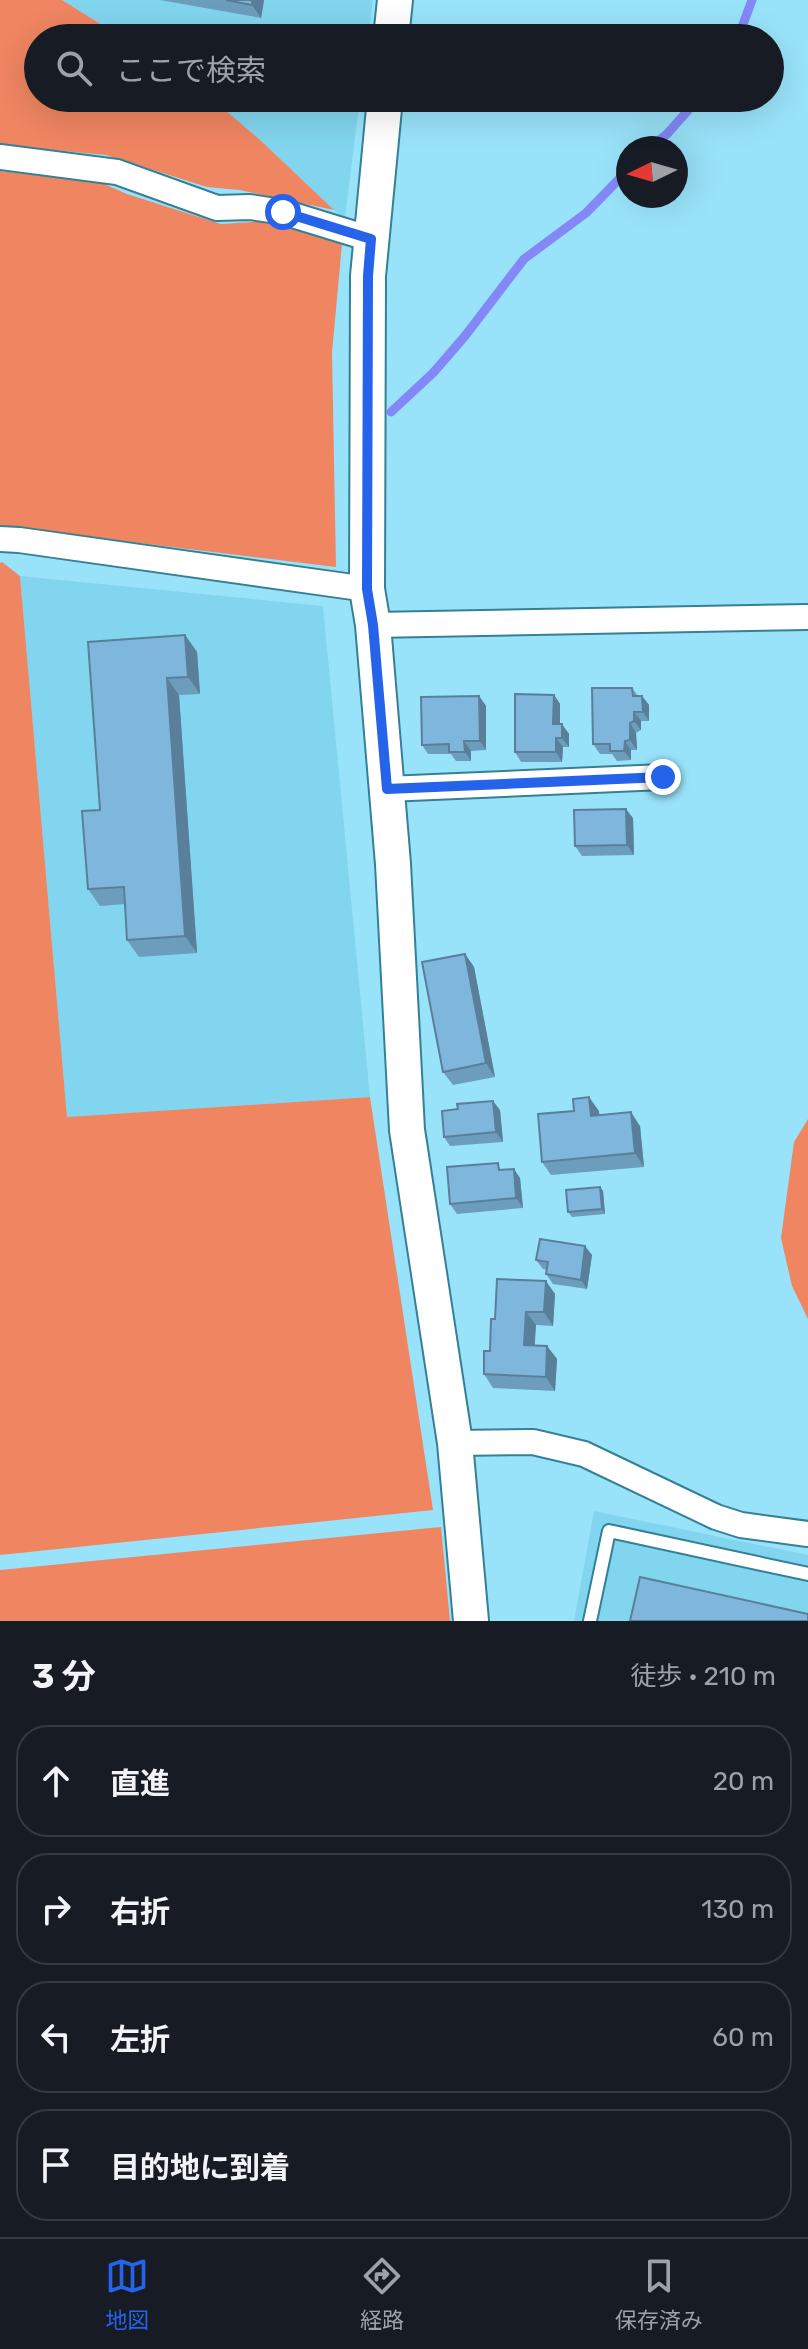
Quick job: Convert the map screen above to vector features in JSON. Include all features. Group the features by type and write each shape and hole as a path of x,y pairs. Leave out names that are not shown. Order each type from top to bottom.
{"street":[{"path":"392,24 395,0"},
{"path":"384,112 368,276 367,589 387,789 407,1130 455,1443 471,1621"},
{"path":"0,157 117,172 217,208 250,207 283,212 371,239"},
{"path":"0,539 367,589"},
{"path":"373,625 808,617"},
{"path":"387,789 663,777"},
{"path":"455,1443 533,1442 584,1454 716,1517 741,1525 808,1534"}],"lane":[{"path":"590,1621 609,1531 808,1574"}],"shaded area":[{"path":"0,0 62,0 101,24 24,24 24,112 227,112 334,210 240,190 207,187 106,155 0,145"},
{"path":"62,0 373,0 370,24 101,24"},
{"path":"227,112 358,112 345,218 334,210"},
{"path":"0,171 102,183 221,224 268,221 342,244 332,353 336,567 0,526"},
{"path":"2,562 20,576 67,1117 370,1097 433,1510 0,1555"},
{"path":"20,576 323,606 370,1097 67,1117"},
{"path":"808,1119 808,1319 792,1286 781,1238 794,1142"},
{"path":"594,1511 808,1555 808,1621 574,1621"},
{"path":"441,1527 450,1621 0,1621 0,1570"}],"building":[{"path":"226,0 252,0 252,5"},
{"path":"185,635 188,677 167,678 185,936 127,940 124,887 88,889 82,811 100,810 88,642"},
{"path":"592,688 632,688 633,696 642,696 643,712 634,712 634,721 630,723 630,740 625,741 624,751 610,751 610,744 593,744"},
{"path":"515,694 554,695 553,724 562,724 562,738 556,738 556,752 515,752"},
{"path":"479,696 480,741 464,741 465,752 449,752 449,744 422,745 421,697"},
{"path":"626,809 627,845 575,846 574,810"},
{"path":"465,954 486,1063 443,1072 422,962"},
{"path":"589,1097 591,1116 631,1112 635,1153 542,1162 538,1114 574,1111 573,1099"},
{"path":"493,1101 496,1132 444,1137 442,1111 458,1109 457,1104"},
{"path":"498,1163 499,1170 514,1169 516,1198 450,1204 447,1167"},
{"path":"600,1187 602,1209 568,1212 566,1190"},
{"path":"540,1239 585,1246 581,1280 546,1274 548,1262 536,1260"},
{"path":"497,1279 546,1281 544,1312 526,1312 524,1345 547,1346 546,1377 484,1374 484,1351 490,1351 491,1319 495,1319"},
{"path":"640,1577 808,1614 808,1621 630,1621"}],"waterway":[{"path":"743,24 752,0"},
{"path":"665,136 687,112"},
{"path":"391,412 433,373 524,259 586,213 616,182"}],"route":[{"path":"283,212 371,239 368,276 367,589 387,789 663,777"}]}
